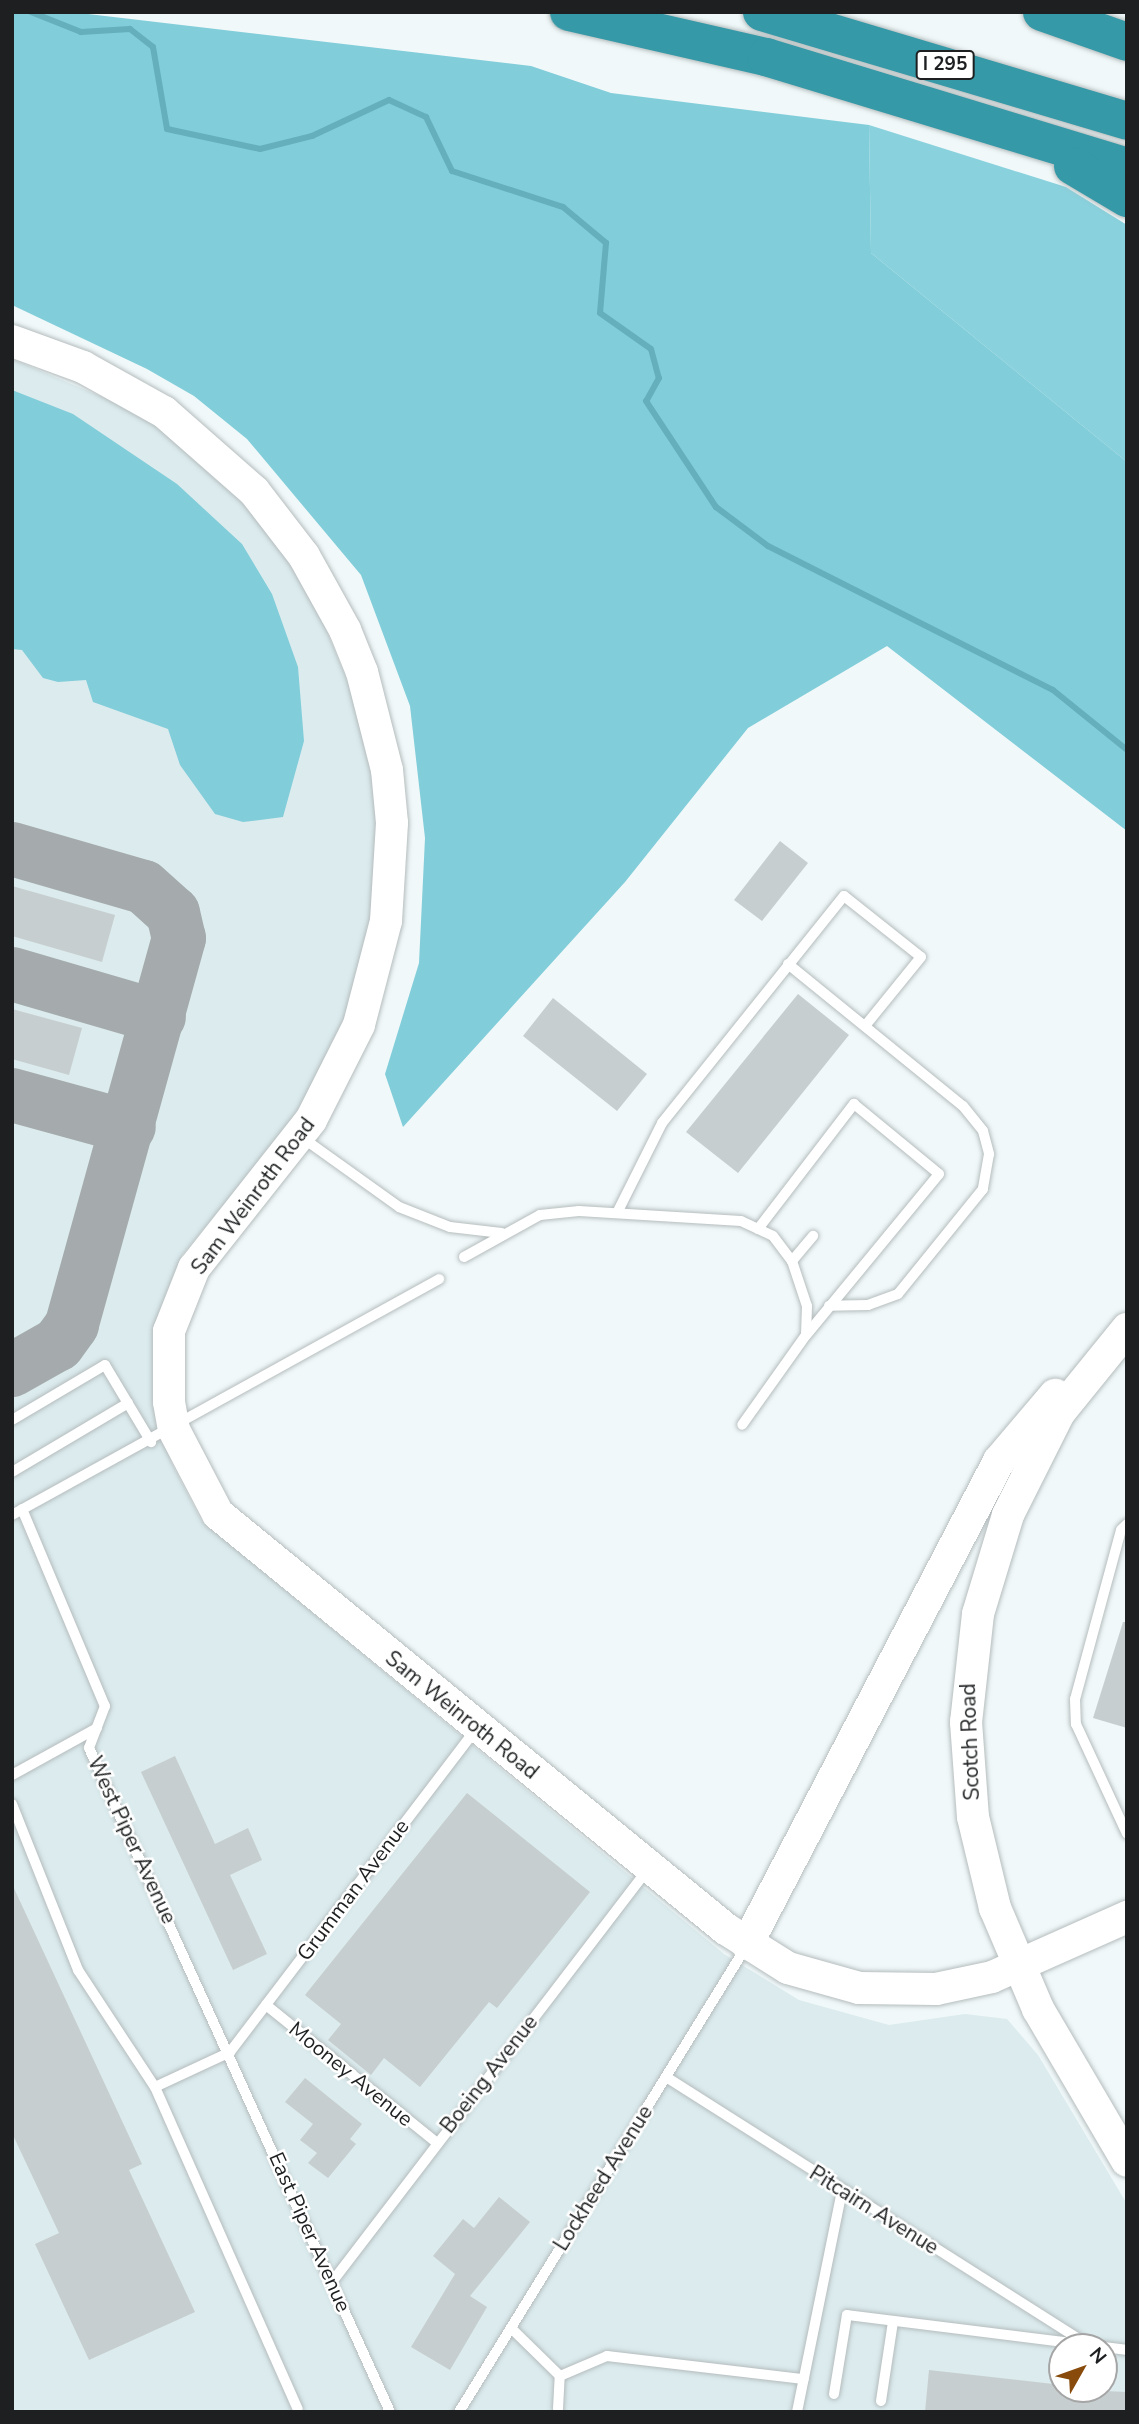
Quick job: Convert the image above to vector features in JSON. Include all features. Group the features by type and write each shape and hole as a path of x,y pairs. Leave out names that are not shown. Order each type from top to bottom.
{"highway":[{"path":"569,12 766,57 1127,167"},
{"name":"I 295","path":"762,12 1127,121"},
{"path":"1042,12 1127,41"},
{"path":"933,107 1069,164 1127,198"}],"street":[{"name":"Sam Weinroth Road","path":"12,341 83,367 135,394 188,429 234,470 304,556 345,630 362,672 387,770 391,836 386,921 359,1025 338,1074 300,1136 194,1268 169,1331 169,1410 162,1436 194,1475 218,1514 649,1867 747,1944 788,1968 876,1990 951,1987 1018,1966 1127,1917"},
{"path":"747,1944 999,1461 1034,1416 1119,1337"},
{"name":"Scotch Road","path":"1119,1337 1059,1413 1020,1485 991,1564 968,1672 967,1770 973,1817 995,1908 1018,1966 1127,2161"}],"lane":[{"path":"617,1213 662,1123 844,896 921,957 865,1026"},
{"path":"788,964 971,1114 988,1144 990,1165 973,1204 898,1294 867,1305 829,1306"},
{"path":"742,1425 829,1306 940,1174 855,1104 758,1229"},
{"path":"300,1136 399,1207 450,1227 502,1233"},
{"path":"464,1257 502,1233 540,1215 617,1213 741,1221 773,1236 792,1261 807,1306 807,1335"},
{"path":"792,1261 813,1236"},
{"path":"17,1512 162,1436 439,1279"},
{"path":"12,1420 105,1365 128,1403 162,1436"},
{"path":"12,1472 128,1403"},
{"name":"West Piper Avenue","path":"17,1512 105,1706 89,1748 230,2052"},
{"path":"1127,1524 1121,1530 1075,1699 1076,1724 1127,1834"},
{"name":"Grumman Avenue","path":"230,2052 477,1727"},
{"path":"12,1775 97,1728"},
{"path":"12,1804 79,1970 155,2087 298,2409"},
{"name":"Boeing Avenue","path":"332,2282 649,1867"},
{"name":"Lockheed Avenue","path":"459,2412 747,1944"},
{"name":"Mooney Avenue","path":"266,2005 436,2143"},
{"path":"155,2087 230,2052"},
{"name":"East Piper Avenue","path":"230,2052 390,2412"},
{"name":"Pitcairn Avenue","path":"666,2077 1069,2333"},
{"path":"797,2412 842,2190"},
{"path":"834,2394 847,2315 1048,2338"},
{"path":"881,2401 893,2322"},
{"path":"511,2328 560,2376 558,2409"},
{"path":"560,2376 607,2356 804,2379"}],"shaded area":[{"path":"12,12 71,12 531,66 611,93 869,125 871,253 1127,462 1127,831 887,646 748,728 625,882 403,1127 385,1074 419,963 425,838 410,706 361,575 247,439 194,396 147,369 12,305"},
{"path":"869,125 1066,187 1127,225 1127,462 871,253"},
{"path":"12,359 119,404 172,434 226,482 277,542 321,617 355,700 373,777 379,852 372,925 354,1000 323,1072 275,1143 182,1255 156,1337 159,1391 171,1462 201,1520 724,1954 799,2000 889,2025 965,2014 1007,2019 1038,2055 1127,2204 1127,2412 12,2412"},
{"path":"12,390 73,414 177,484 242,544 272,594 298,667 304,741 283,817 243,822 215,814 180,765 168,729 93,702 86,680 58,682 43,678 22,650 12,649"}],"building":[{"path":"780,841 808,863 762,921 734,900"},
{"path":"12,886 115,915 102,962 12,936"},
{"path":"798,994 849,1035 738,1173 686,1132"},
{"path":"553,998 647,1074 617,1111 523,1036"},
{"path":"12,1009 82,1028 69,1075 12,1059"},
{"path":"1123,1622 1127,1622 1127,1728 1093,1718"},
{"path":"175,1756 215,1844 248,1828 262,1860 230,1875 267,1954 233,1970 141,1772"},
{"path":"467,1793 590,1892 497,2008 489,2002 420,2087 384,2058 371,2075 328,2040 341,2024 305,1995"},
{"path":"12,1884 142,2164 129,2170 195,2312 89,2360 35,2244 59,2233 12,2133"},
{"path":"305,2078 362,2124 350,2139 356,2144 328,2178 308,2163 317,2153 300,2140 313,2124 285,2102"},
{"path":"499,2197 530,2222 470,2296 487,2307 450,2370 411,2347 455,2274 433,2256 463,2219 474,2228"},
{"path":"929,2370 1048,2383 1048,2403 1118,2403 1118,2392 1127,2392 1127,2412 925,2412"}],"waterway":[{"path":"31,12 81,32 130,29 153,47 167,129 260,149 312,136 389,100 426,117 452,171 563,207 606,243 600,313 651,349 659,378 646,401 716,507 768,546 1053,690 1127,750"}],"taxiway":[{"path":"12,849 144,887 173,913 179,938 72,1325 58,1344 12,1370"},
{"path":"12,974 159,1017"},
{"path":"12,1095 129,1127"}]}
